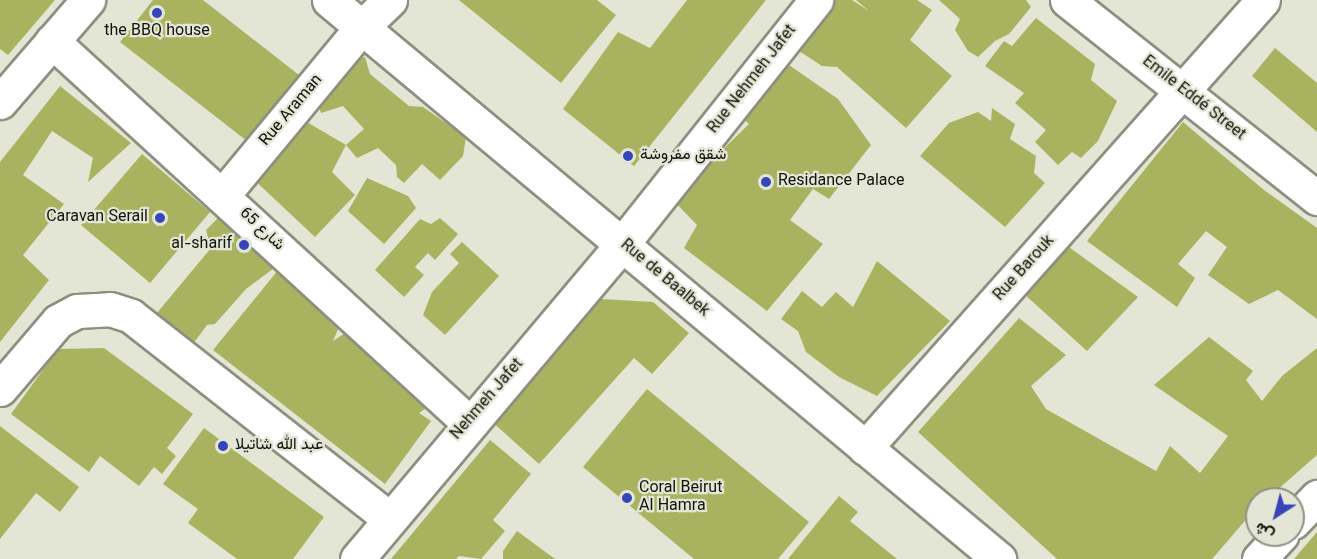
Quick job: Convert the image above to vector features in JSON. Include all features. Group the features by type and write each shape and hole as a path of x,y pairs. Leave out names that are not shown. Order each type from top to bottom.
{"street":[{"path":"5,86 52,41 88,0"},
{"name":"Rue de Baalbek","path":"329,0 999,559"},
{"name":"Rue Araman","path":"222,196 362,27 390,0"},
{"name":"Rue Nehmeh Jafet","path":"622,244 816,0"},
{"name":"Emile Eddé Street","path":"1067,0 1317,198"},
{"name":"Rue Barouk","path":"866,448 1263,0"},
{"name":"شارع 65","path":"52,41 468,422"},
{"name":"Nehmeh Jafet","path":"357,559 468,422 622,244"},
{"path":"0,389 58,321 77,310 110,309 131,316 389,518"},
{"path":"1305,510 1317,497"},
{"path":"1259,559 1270,547"}],"building":[{"path":"0,0 55,0 8,55 0,49"},
{"path":"153,0 203,0 299,75 247,141 120,42"},
{"path":"459,0 597,0 616,15 561,83"},
{"path":"687,0 766,0 634,166 563,109 618,32 650,48"},
{"path":"832,0 852,0 869,11 856,0 917,0 932,10 910,40 952,76 906,128 837,67 822,66 799,51"},
{"path":"939,0 1026,0 1031,7 1009,34 995,41 978,57 968,51 955,30 960,19"},
{"path":"1036,18 1095,64 1091,80 1117,101 1098,141 1081,158 1072,152 1058,165 1035,142 1046,130 1015,103 1024,93 985,66 1004,41 1012,46"},
{"path":"1275,48 1317,83 1317,132 1252,76"},
{"path":"365,57 370,74 409,106 423,107 466,137 463,156 440,180 422,164 404,183 397,177 396,165 378,148 357,158 346,145 364,129 343,106 321,113 316,98 346,63"},
{"path":"786,63 838,99 871,145 829,199 813,189 790,220 823,244 767,311 684,248 697,225 672,199 749,124 738,114"},
{"path":"60,86 131,143 88,182 93,158 52,131 23,175 64,204 23,255 49,280 0,342 0,162"},
{"path":"992,108 1015,124 1010,139 1036,156 1034,173 1045,183 1005,227 920,156 949,123 978,112 991,121"},
{"path":"305,121 346,145 332,172 355,195 315,237 252,178"},
{"path":"1183,122 1264,190 1317,228 1317,319 1278,290 1249,304 1208,275 1227,247 1206,231 1178,264 1195,278 1177,307 1087,241"},
{"path":"142,154 210,212 150,283 81,225"},
{"path":"367,178 408,196 416,208 384,244 348,211"},
{"path":"221,215 277,266 246,289 215,324 207,325 190,348 152,319 211,248 206,230"},
{"path":"440,218 458,234 435,260 428,253 415,267 424,275 404,297 375,270 420,219 431,224"},
{"path":"462,242 499,276 445,335 423,315 432,292 459,263 450,254"},
{"path":"1066,245 1138,297 1087,351 1023,293"},
{"path":"877,261 950,321 877,396 839,377 806,352 798,331 781,319 802,291 822,307 836,292 853,307"},
{"path":"279,269 342,320 333,341 345,333 431,405 419,413 431,421 385,484 213,350"},
{"path":"601,299 653,302 689,333 652,374 634,358 539,464 490,420"},
{"path":"1019,318 1066,355 1031,386 1046,409 1156,471 1170,446 1200,473 1228,436 1154,385 1209,337 1253,371 1246,380 1262,401 1282,376 1317,348 1317,455 1281,487 1245,487 1245,521 1212,559 1057,559 918,432"},
{"path":"104,348 193,414 167,448 176,456 162,474 154,467 139,486 100,456 89,472 11,414 58,349"},
{"path":"647,389 809,522 778,559 694,559 583,467"},
{"path":"0,426 79,487 60,512 36,493 0,539"},
{"path":"204,428 324,517 293,559 237,559 188,523 198,509 163,484"},
{"path":"490,440 531,474 493,520 505,531 481,559 459,556 456,559 391,559"},
{"path":"839,496 858,512 850,521 897,559 788,559"},
{"path":"517,531 555,559 503,559 503,551"},
{"path":"1317,532 1317,559 1294,559"}],"place":[{"name":"the BBQ house","path":"157,13"},
{"name":"شقق مفروشة","path":"628,156"},
{"name":"Residance Palace","path":"766,182"},
{"name":"Caravan Serail","path":"160,218"},
{"name":"al-sharif","path":"244,245"},
{"name":"عبد الله شاتيلا","path":"223,446"},
{"name":"Coral Beirut Al Hamra","path":"627,498"}]}
